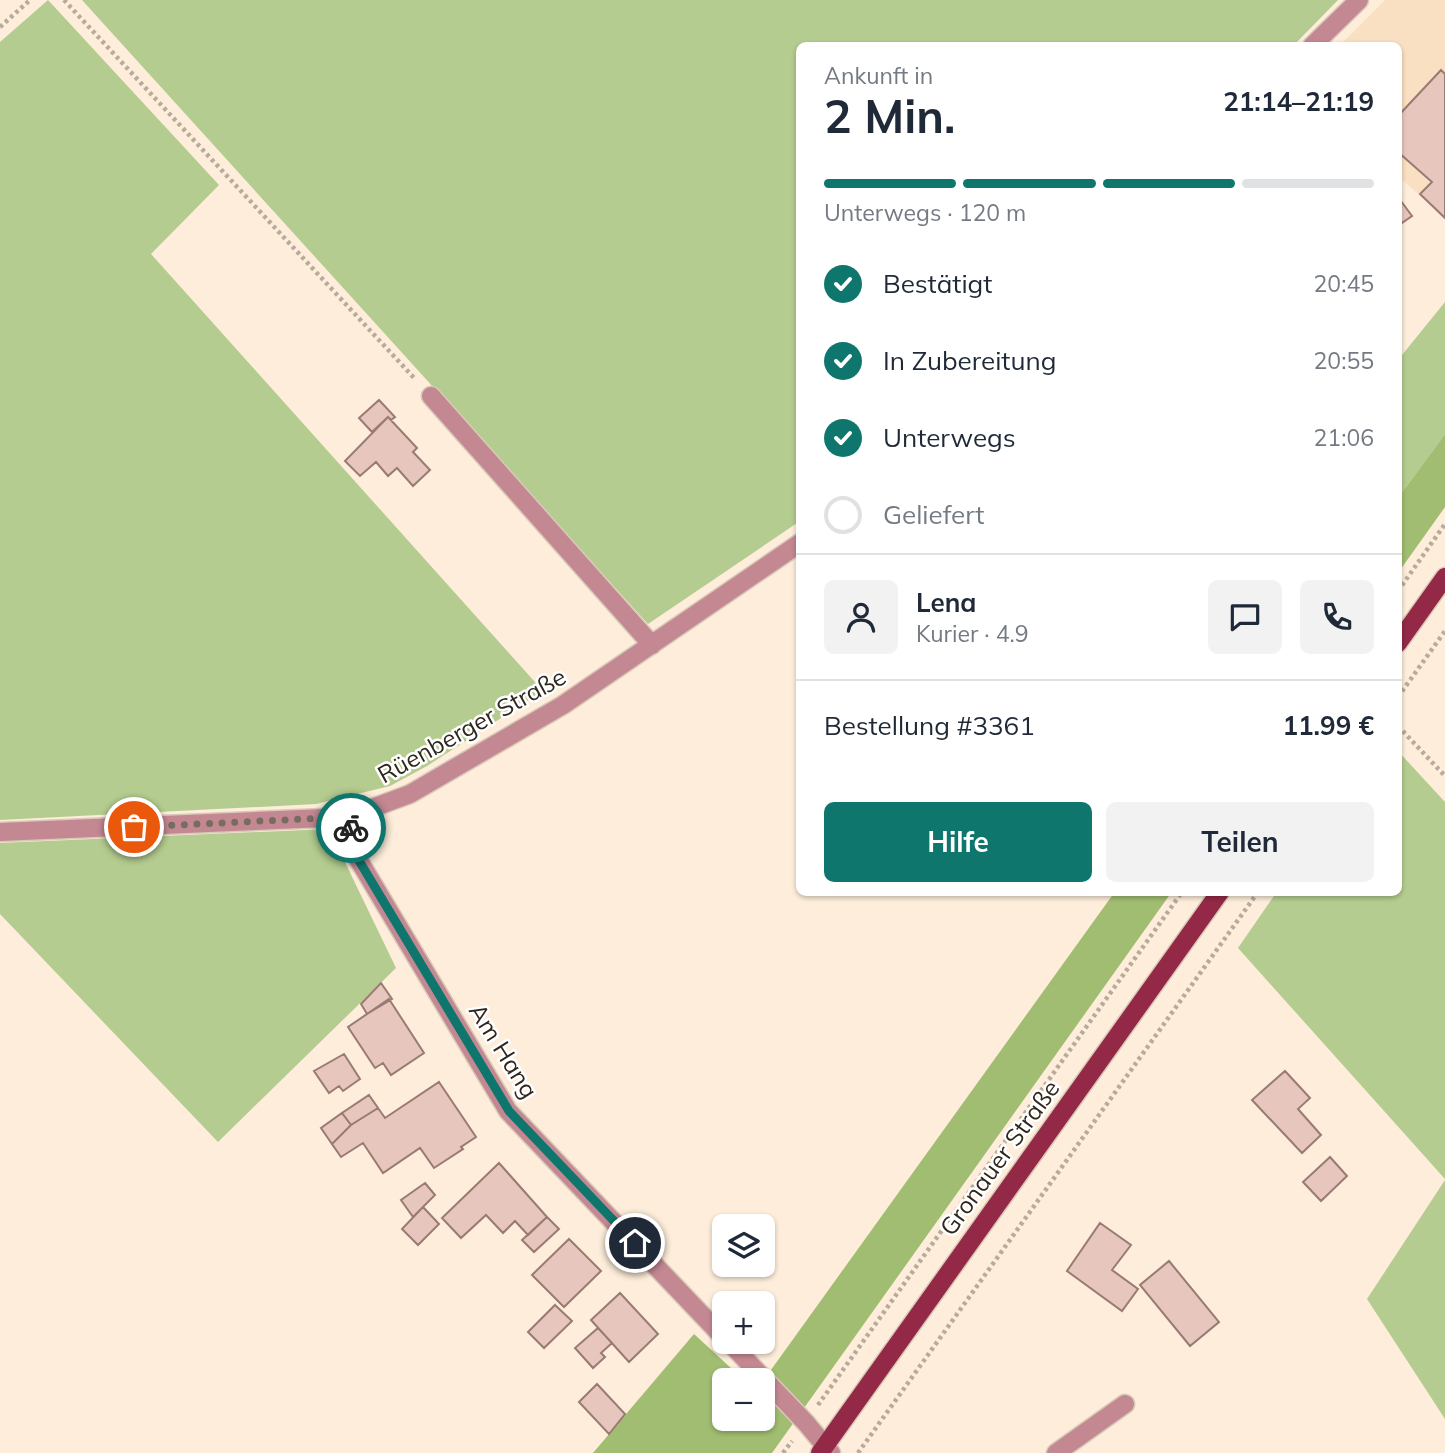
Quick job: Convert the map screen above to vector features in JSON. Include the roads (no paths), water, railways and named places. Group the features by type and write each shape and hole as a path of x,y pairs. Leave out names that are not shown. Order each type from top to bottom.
{"main road":[{"path":"1402,637 1445,577"},
{"name":"Gronauer Straße","path":"826,1451 1217,896"}],"street":[{"path":"1316,42 1359,0"},
{"path":"431,396 652,645"},
{"name":"Rüenberger Straße","path":"0,832 348,817 410,794 563,705 796,546"},
{"name":"Am Hang","path":"348,817 358,859 509,1111 712,1325"},
{"path":"740,1354 806,1423 826,1451"},
{"path":"1056,1453 1125,1404"}]}
